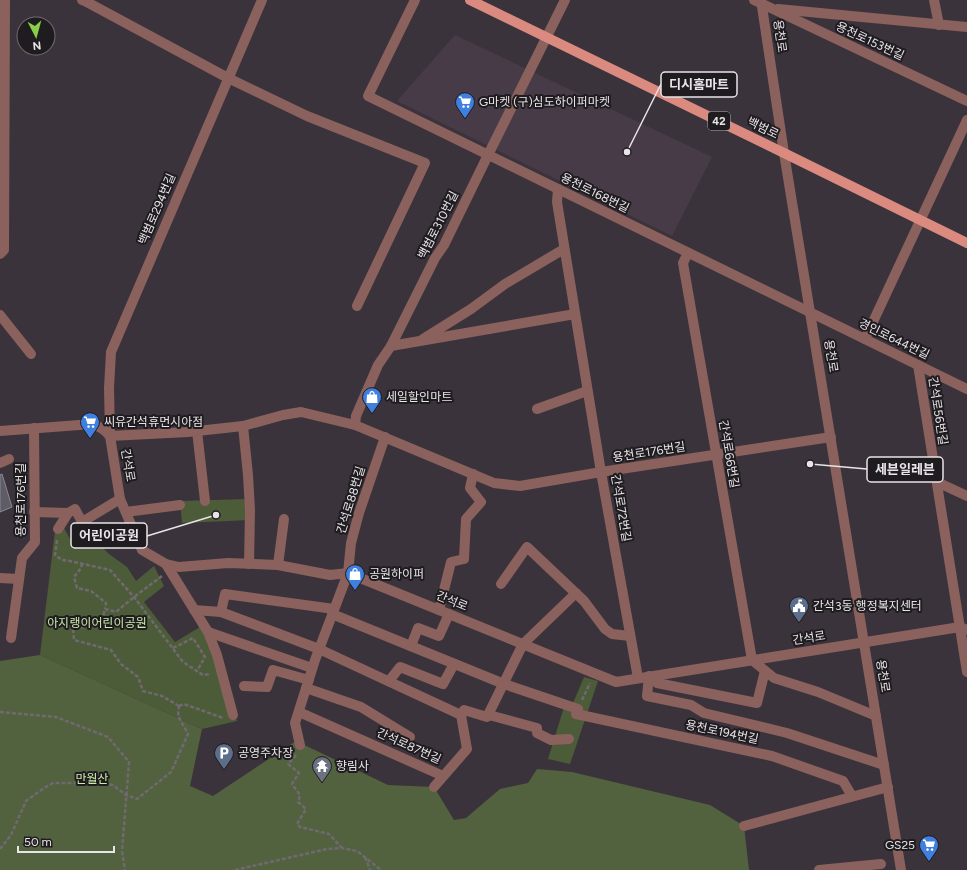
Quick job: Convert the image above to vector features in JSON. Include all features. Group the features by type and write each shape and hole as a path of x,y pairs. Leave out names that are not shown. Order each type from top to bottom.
{"main road":[{"name":"백범로","path":"470,0 967,243"}],"street":[{"path":"0,254 4,250 5,0"},
{"path":"82,0 228,78 307,116 425,163 357,306"},
{"name":"백범로294번길","path":"110,436 109,388 111,352 262,0"},
{"name":"용천로168번길","path":"415,0 368,96 811,313"},
{"path":"547,37 564,0"},
{"path":"934,0 939,25"},
{"path":"762,4 967,27"},
{"name":"용천로153번길","path":"762,4 967,101"},
{"name":"용천로","path":"762,4 784,153 901,870"},
{"name":"백범로310번길","path":"355,425 356,416 378,365 391,346 435,258 444,245 547,37"},
{"path":"865,339 967,120"},
{"name":"간석로72번길","path":"558,189 557,202 564,249 601,472 638,678"},
{"path":"418,342 471,309 505,284 564,249"},
{"name":"간석로66번길","path":"688,252 683,263 752,660"},
{"name":"경인로644번길","path":"811,313 967,389"},
{"path":"391,346 575,314"},
{"path":"0,316 31,354"},
{"name":"간석로56번길","path":"918,365 963,629 967,672"},
{"path":"537,409 588,391"},
{"name":"용천로176번길","path":"110,436 197,431 243,426 300,412 355,425 494,483 520,486 601,472 831,437"},
{"path":"0,431 92,424 105,429 110,436"},
{"path":"243,426 250,510 249,564"},
{"name":"용천로176번길","path":"11,638 22,558 34,542 34,428"},
{"path":"197,431 205,500"},
{"name":"간석로","path":"110,436 120,499 142,550 168,568 249,564 278,565 330,575 348,573 616,682 864,642 963,629"},
{"name":"간석로88번길","path":"348,573 351,543 359,513 385,437"},
{"path":"439,610 451,562 464,559 466,519 481,502 470,488 473,474"},
{"path":"937,482 967,496"},
{"name":"간석로","path":"82,522 120,499"},
{"path":"126,512 180,505"},
{"path":"58,529 68,513 75,509 89,533"},
{"path":"34,512 68,513"},
{"path":"278,565 284,519"},
{"path":"501,584 527,547 584,601 605,629 612,634 630,636"},
{"path":"168,568 208,632 217,655 233,715"},
{"path":"300,745 295,722 319,648 348,573"},
{"path":"0,578 19,579"},
{"path":"488,716 523,644 576,593"},
{"path":"221,612 225,594 333,612 504,684"},
{"path":"194,610 221,612 319,648 461,715 464,710 537,728 537,733 551,740 569,740"},
{"path":"411,646 418,628 439,636 449,614"},
{"path":"208,632 312,668"},
{"path":"752,660 774,678 818,692 876,716"},
{"path":"389,681 400,667 443,684 454,664"},
{"name":"간석로87번길","path":"244,686 267,687 272,670 361,707 410,737"},
{"path":"652,676 657,683 757,703 766,671"},
{"path":"652,676 648,696 691,706 704,713 787,732 884,765"},
{"name":"용천로194번길","path":"504,684 577,711 772,756 843,781 852,796"},
{"name":"간석로87번길","path":"299,712 443,776 468,749 461,715"},
{"path":"434,787 443,776"},
{"path":"744,826 888,787"},
{"path":"819,870 881,864"}],"path":[{"path":"58,529 55,555 62,560 110,570 134,597 183,662 203,675 222,673"},
{"path":"82,564 81,568 74,577 77,588 92,591 106,603 101,624 73,629 74,640 111,650 121,664 138,677 143,691 162,696 179,706 184,704 222,718 233,715"},
{"path":"105,609 116,612 168,568"},
{"path":"173,648 193,638 205,657 197,671"},
{"path":"0,849 11,836 26,801 53,783 99,783 113,785 126,795 137,799 171,772 188,734 178,716 179,706"},
{"path":"0,712 56,716 108,738 129,762 122,851 125,870"},
{"path":"300,745 299,751 288,764 299,773 292,784 300,795 298,802 306,809 297,824 300,827 329,834 342,848"},
{"path":"235,870 327,849 342,848 357,851 381,870"},
{"path":"365,857 370,870"}],"shaded area":[{"path":"455,35 712,157 672,236 397,101"}],"green space":[{"path":"249,499 250,520 182,523 180,501"},
{"name":"아지랭이어린이공원","path":"63,526 71,541 90,535 109,554 127,567 136,581 154,566 164,586 144,602 175,642 200,627 217,655 237,721 202,729 40,655 55,531"},
{"name":"만월산","path":"40,655 202,729 190,786 213,796 296,741 388,785 434,787 454,820 466,818 500,789 528,783 537,769 572,772 710,805 744,826 749,870 0,870 0,661"},
{"path":"584,677 598,681 570,764 548,759 564,707 571,708"}],"building":[{"path":"2,474 12,507 0,512 0,475"}],"place":[{"name":"G마켓 (구)심도하이퍼마켓","path":"465,119"},
{"name":"디시홈마트","path":"627,152"},
{"name":"세일할인마트","path":"372,414"},
{"name":"씨유간석휴먼시아점","path":"90,439"},
{"name":"세븐일레븐","path":"810,464"},
{"name":"어린이공원","path":"216,515"},
{"name":"공원하이퍼","path":"355,591"},
{"name":"간석3동 행정복지센터","path":"799,623"},
{"name":"공영주차장","path":"224,770"},
{"name":"향림사","path":"322,783"},
{"name":"GS25","path":"929,862"}]}
